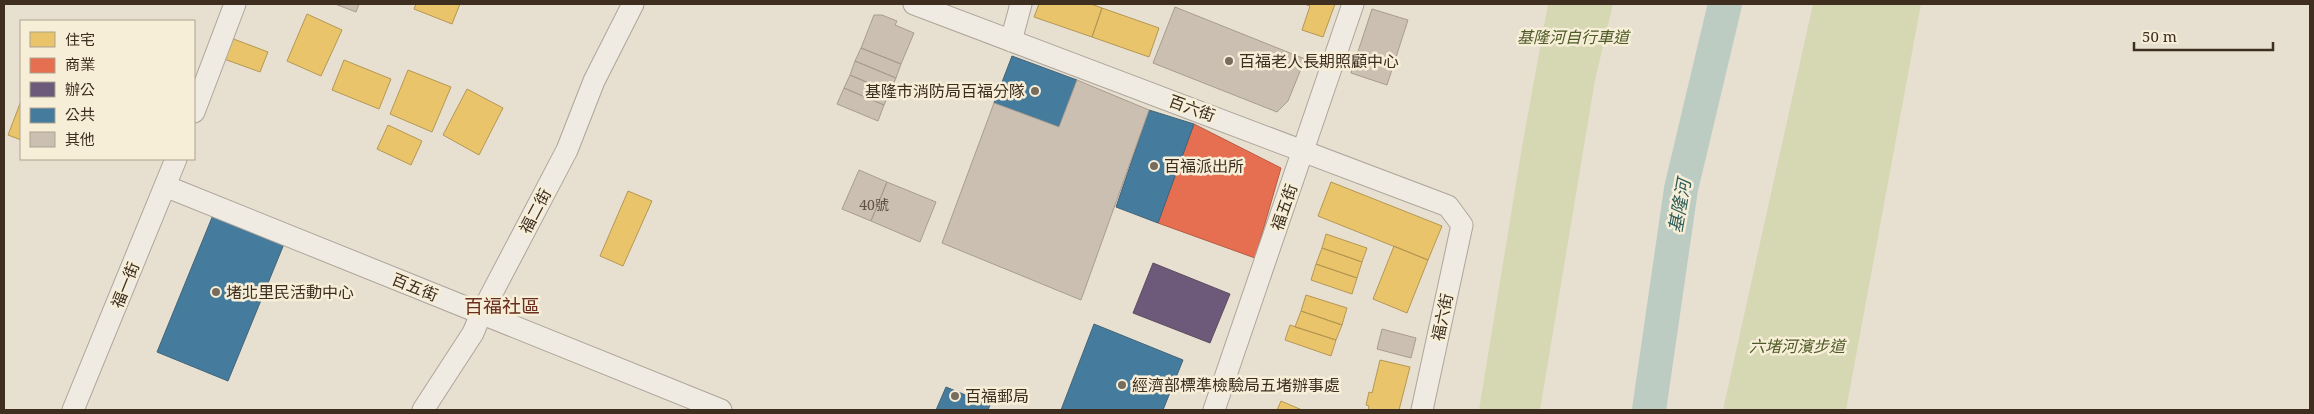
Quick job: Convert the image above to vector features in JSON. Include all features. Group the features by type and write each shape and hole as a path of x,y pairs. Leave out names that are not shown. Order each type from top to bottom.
{"street":[{"path":"195,109 235,4"},
{"name":"福二街","path":"423,410 474,333 481,314 567,150 594,81 633,4"},
{"name":"百六街","path":"914,4 1448,206 1462,225"},
{"path":"1011,41 1021,4"},
{"name":"福五街","path":"1214,410 1353,4"},
{"name":"福一街","path":"73,410 176,160"},
{"name":"百五街","path":"166,186 721,410"},
{"name":"福六街","path":"1422,410 1462,225"}],"green space":[{"name":"基隆河自行車道","path":"1548,4 1613,4 1595,80 1540,410 1479,410 1523,141"},
{"name":"六堵河濱步道","path":"1813,4 1921,4 1846,410 1723,410"}],"building: 住宅":[{"path":"416,4 460,4 452,24 414,9"},
{"path":"1039,4 1091,4 1102,8 1092,37 1034,17"},
{"path":"1304,4 1335,4 1323,37 1302,30 1310,6"},
{"path":"1102,8 1159,28 1149,57 1092,37"},
{"path":"307,14 342,30 321,76 287,61"},
{"path":"231,38 268,52 260,72 224,59"},
{"path":"344,60 391,79 379,109 332,90"},
{"path":"408,70 451,87 432,132 390,114"},
{"path":"467,89 503,108 479,155 443,135"},
{"path":"20,104 20,140 8,135"},
{"path":"388,125 422,141 411,165 377,149"},
{"path":"1331,182 1442,226 1428,260 1318,216"},
{"path":"628,191 652,201 623,266 600,256"},
{"path":"1326,234 1367,248 1362,262 1322,248"},
{"path":"1394,246 1428,260 1407,313 1373,299"},
{"path":"1322,248 1362,262 1357,278 1316,264"},
{"path":"1316,264 1357,278 1352,294 1311,280"},
{"path":"1306,295 1347,308 1342,325 1301,311"},
{"path":"1301,311 1342,325 1336,340 1295,327"},
{"path":"1290,325 1336,340 1331,356 1285,340"},
{"path":"1380,360 1410,367 1399,410 1368,410 1369,406 1366,405 1369,392 1372,393"},
{"path":"1281,401 1302,410 1277,410"}],"building: 商業":[{"path":"1194,124 1281,168 1255,258 1158,223"}],"building: 辦公":[{"path":"1153,263 1230,294 1210,343 1133,313"}],"building: 公共":[{"name":"基隆市消防局百福分隊","path":"1012,56 1077,80 1059,127 994,103"},
{"name":"百福派出所","path":"1149,110 1194,124 1158,223 1116,207"},
{"path":"213,215 284,244 228,381 157,352"},
{"name":"經濟部標準檢驗局五堵辦事處","path":"1094,324 1183,360 1163,410 1061,410"},
{"name":"百福郵局","path":"946,387 990,405 988,410 936,410"}],"building: 其他":[{"path":"335,4 359,4 356,12"},
{"name":"百福老人長期照顧中心","path":"1175,7 1305,59 1288,101 1277,112 1153,63"},
{"path":"1372,9 1408,20 1387,85 1351,73"},
{"path":"874,15 882,15 897,21 895,25 914,33 901,64 861,48"},
{"path":"861,48 901,64 896,78 855,61"},
{"path":"855,61 896,78 890,92 850,75"},
{"path":"850,75 890,92 884,105 844,88"},
{"path":"1077,80 1149,110 1081,300 942,243 994,103 1059,127"},
{"path":"844,88 884,105 878,121 837,104"},
{"path":"859,170 887,182 871,221 842,209"},
{"path":"887,182 936,202 920,242 871,221"},
{"path":"1382,329 1416,338 1411,358 1377,349"}],"waterway":[{"name":"基隆河","path":"1649,410 1681,189 1725,4"}],"place":[{"name":"百福老人長期照顧中心","path":"1229,61"},
{"name":"基隆市消防局百福分隊","path":"1035,91"},
{"name":"百福派出所","path":"1154,166"},
{"name":"堵北里民活動中心","path":"216,292"},
{"name":"經濟部標準檢驗局五堵辦事處","path":"1122,385"},
{"name":"百福郵局","path":"955,396"}],"district":[{"name":"百福社區","path":"502,306"}]}
